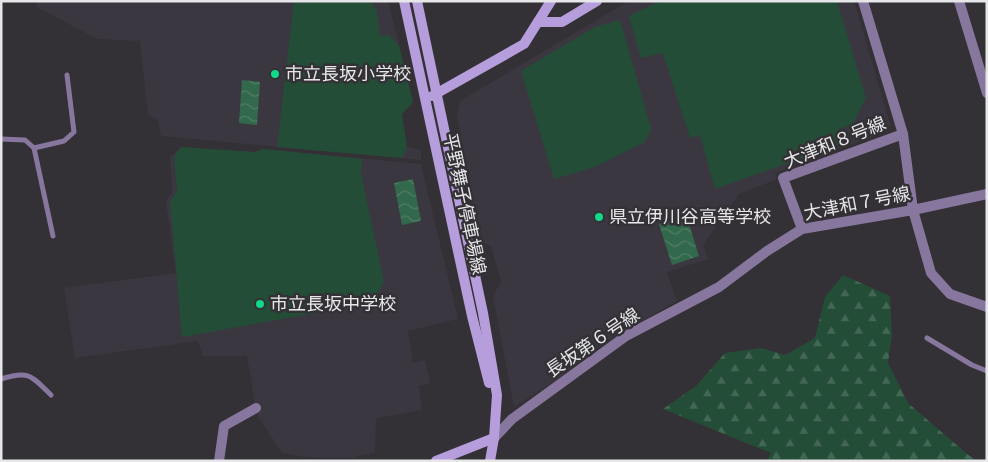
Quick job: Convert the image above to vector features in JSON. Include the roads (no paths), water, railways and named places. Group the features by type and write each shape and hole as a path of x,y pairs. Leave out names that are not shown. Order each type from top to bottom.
{"main road":[{"name":"平野舞子停車場線","path":"404,1 472,316 497,414"},
{"name":"平野舞子停車場線","path":"416,1 483,313 497,395 497,414 490,461"},
{"path":"425,100 524,44 551,1"},
{"path":"538,22 562,22 597,1"},
{"path":"436,461 494,438"}],"street":[{"path":"862,1 903,134"},
{"path":"959,1 987,93"},
{"name":"大津和８号線","path":"802,229 783,178 903,134 913,210 931,272 950,294 987,307"},
{"name":"大津和７号線","path":"719,287 767,251 802,229 913,210 987,194"},
{"name":"長坂第６号線","path":"494,438 512,419 626,336 719,287"},
{"path":"219,461 224,426 256,408"}],"lane":[{"path":"34,148 64,141 74,132 67,75"},
{"path":"1,139 25,140 34,148 53,236"},
{"path":"927,338 972,365 987,371"},
{"path":"1,379 22,374 31,376 51,395"}],"water":[{"path":"242,80 260,82 257,125 239,123"},
{"path":"413,179 421,221 402,225 394,183"},
{"path":"686,215 699,256 672,265 659,224"}],"place":[{"name":"市立長坂小学校","path":"275,74"},
{"name":"県立伊川谷高等学校","path":"599,217"},
{"name":"市立長坂中学校","path":"260,304"}]}
